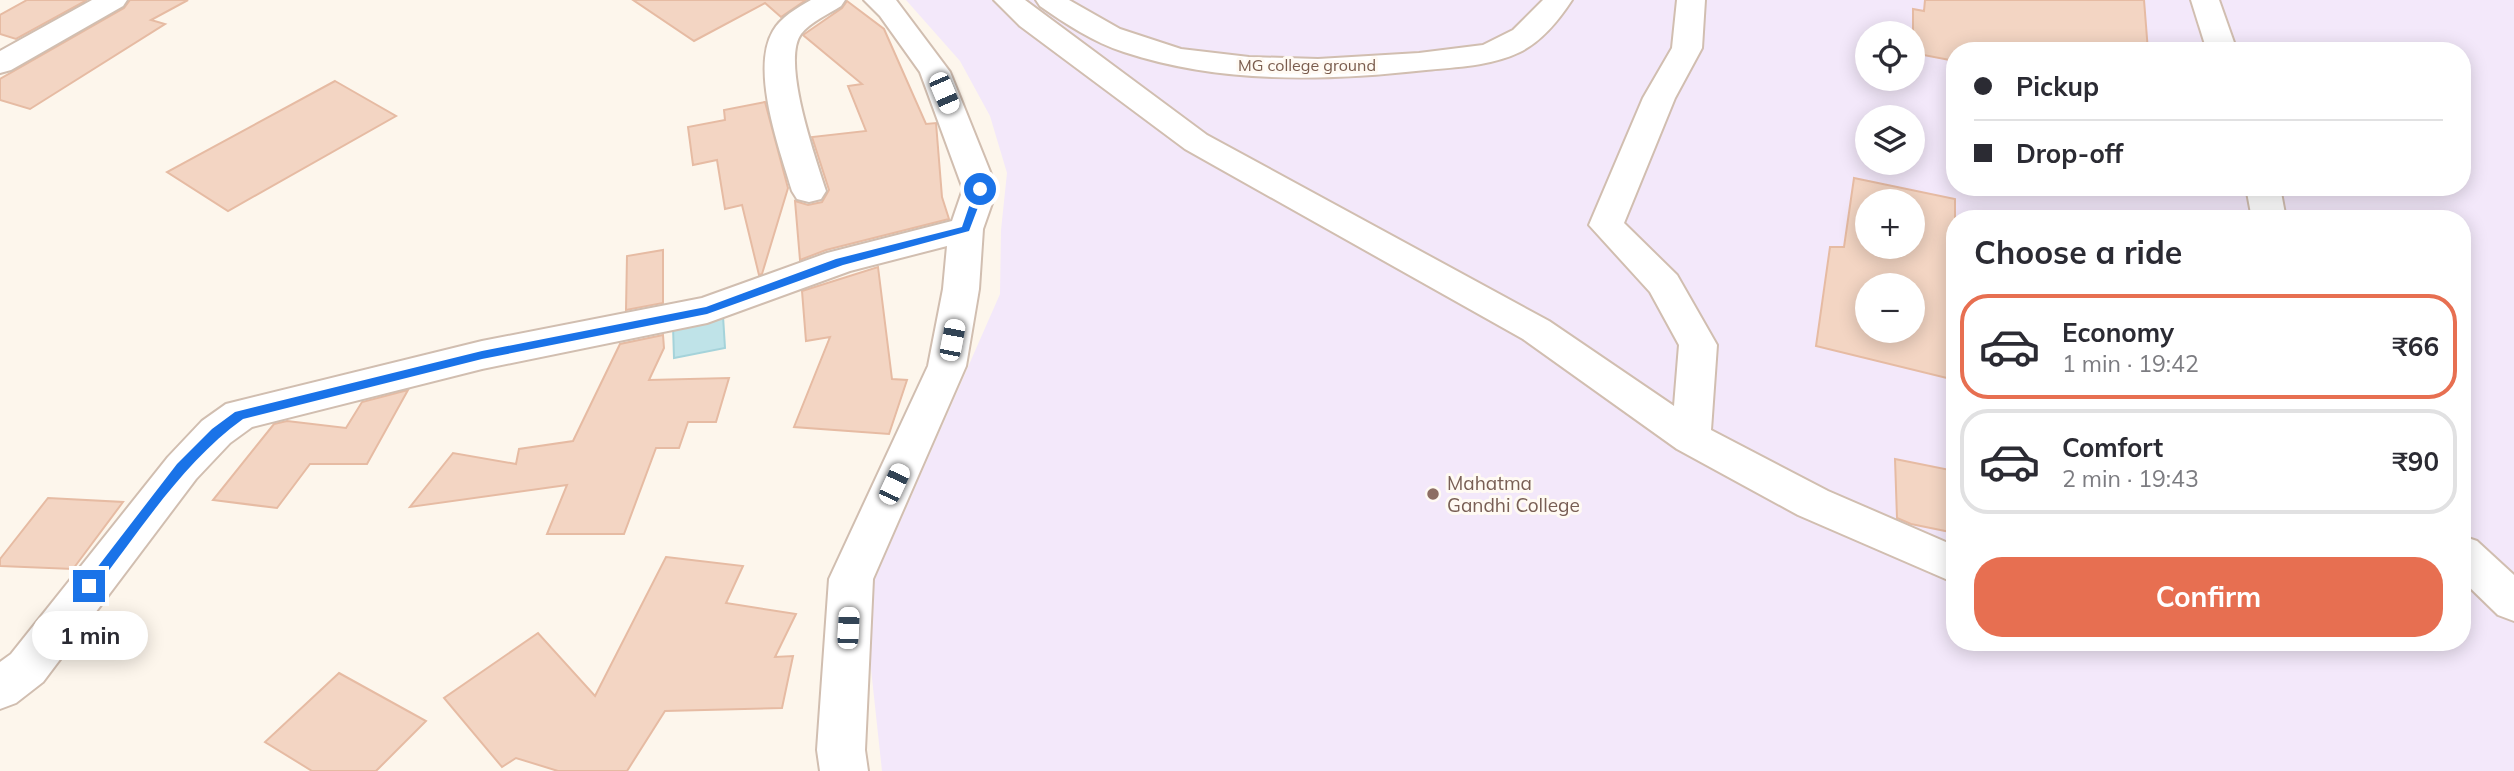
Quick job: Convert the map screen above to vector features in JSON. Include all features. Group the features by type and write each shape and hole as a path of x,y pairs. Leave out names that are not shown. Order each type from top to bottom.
{"street":[{"path":"0,64 113,0"},
{"path":"809,191 785,107 780,62 785,34 805,16 831,0"},
{"path":"844,771 841,751 851,579 947,366 961,289 966,229 980,189 935,72 890,10 877,0"},
{"path":"1008,0 1030,20 1196,142 1536,330 1691,438 1814,503 1946,561"},
{"name":"MG college ground","path":"1050,0 1095,31 1148,50 1204,63 1272,67 1382,65 1441,60 1499,50 1540,24 1558,0"},
{"path":"1690,0 1687,48 1659,98 1606,225 1664,284 1698,345 1691,438"},
{"path":"2205,0 2219,42"},
{"path":"9,669 182,468 216,432 240,415 482,355 707,310 840,262 966,229"},
{"path":"2471,561 2514,602"}],"shaded area":[{"name":"Mahatma Gandhi College","path":"906,0 2514,0 2514,771 882,771 864,604 1000,294 1001,230 1007,173 990,116 960,61"}],"water":[{"path":"723,316 725,348 674,358 673,326"}],"building":[{"path":"27,0 87,0 16,39 0,34 0,15"},
{"path":"130,0 188,0 151,20 165,24 30,109 0,100 0,79 124,8"},
{"path":"633,0 806,0 781,17 765,3 694,41"},
{"path":"1925,0 2144,0 2147,42 1946,42 1946,59 1925,55 1925,21 1913,21 1913,9 1924,11"},
{"path":"847,1 884,29 926,124 936,123 942,197 949,219 826,250 800,260 795,201 808,205 822,202 829,190 812,137 866,131 848,86 862,84 803,35 842,8"},
{"path":"335,81 396,116 228,211 167,172"},
{"path":"765,102 788,188 762,274 759,275 742,205 725,209 717,160 693,165 688,127 725,120 724,110"},
{"path":"1854,178 1907,189 1855,189 1855,259 1925,259 1925,193 1955,199 1955,210 1946,210 1946,378 1816,346 1830,247 1844,247"},
{"path":"663,250 663,303 626,310 627,256"},
{"path":"878,267 892,379 907,380 889,434 794,427 830,337 806,341 802,291"},
{"path":"663,335 664,348 649,380 729,378 716,422 688,422 679,448 656,448 624,534 547,534 567,485 410,507 453,453 516,464 519,449 573,441 620,344"},
{"path":"408,390 367,464 310,464 277,508 213,500 274,424 287,421 346,428 362,402"},
{"path":"1895,459 1946,469 1946,531 1911,524 1897,518"},
{"path":"48,498 123,502 73,569 0,566 0,559"},
{"path":"666,557 743,566 726,603 796,614 775,657 793,656 782,708 665,711 627,771 558,771 516,758 502,767 444,698 538,633 595,696"},
{"path":"339,673 426,721 376,771 312,771 265,742"}],"place":[{"name":"Mahatma Gandhi College","path":"1433,494"}],"route":[{"path":"89,586 182,468 216,432 240,415 482,355 629,328 707,310 840,262 966,229 980,189"}]}
